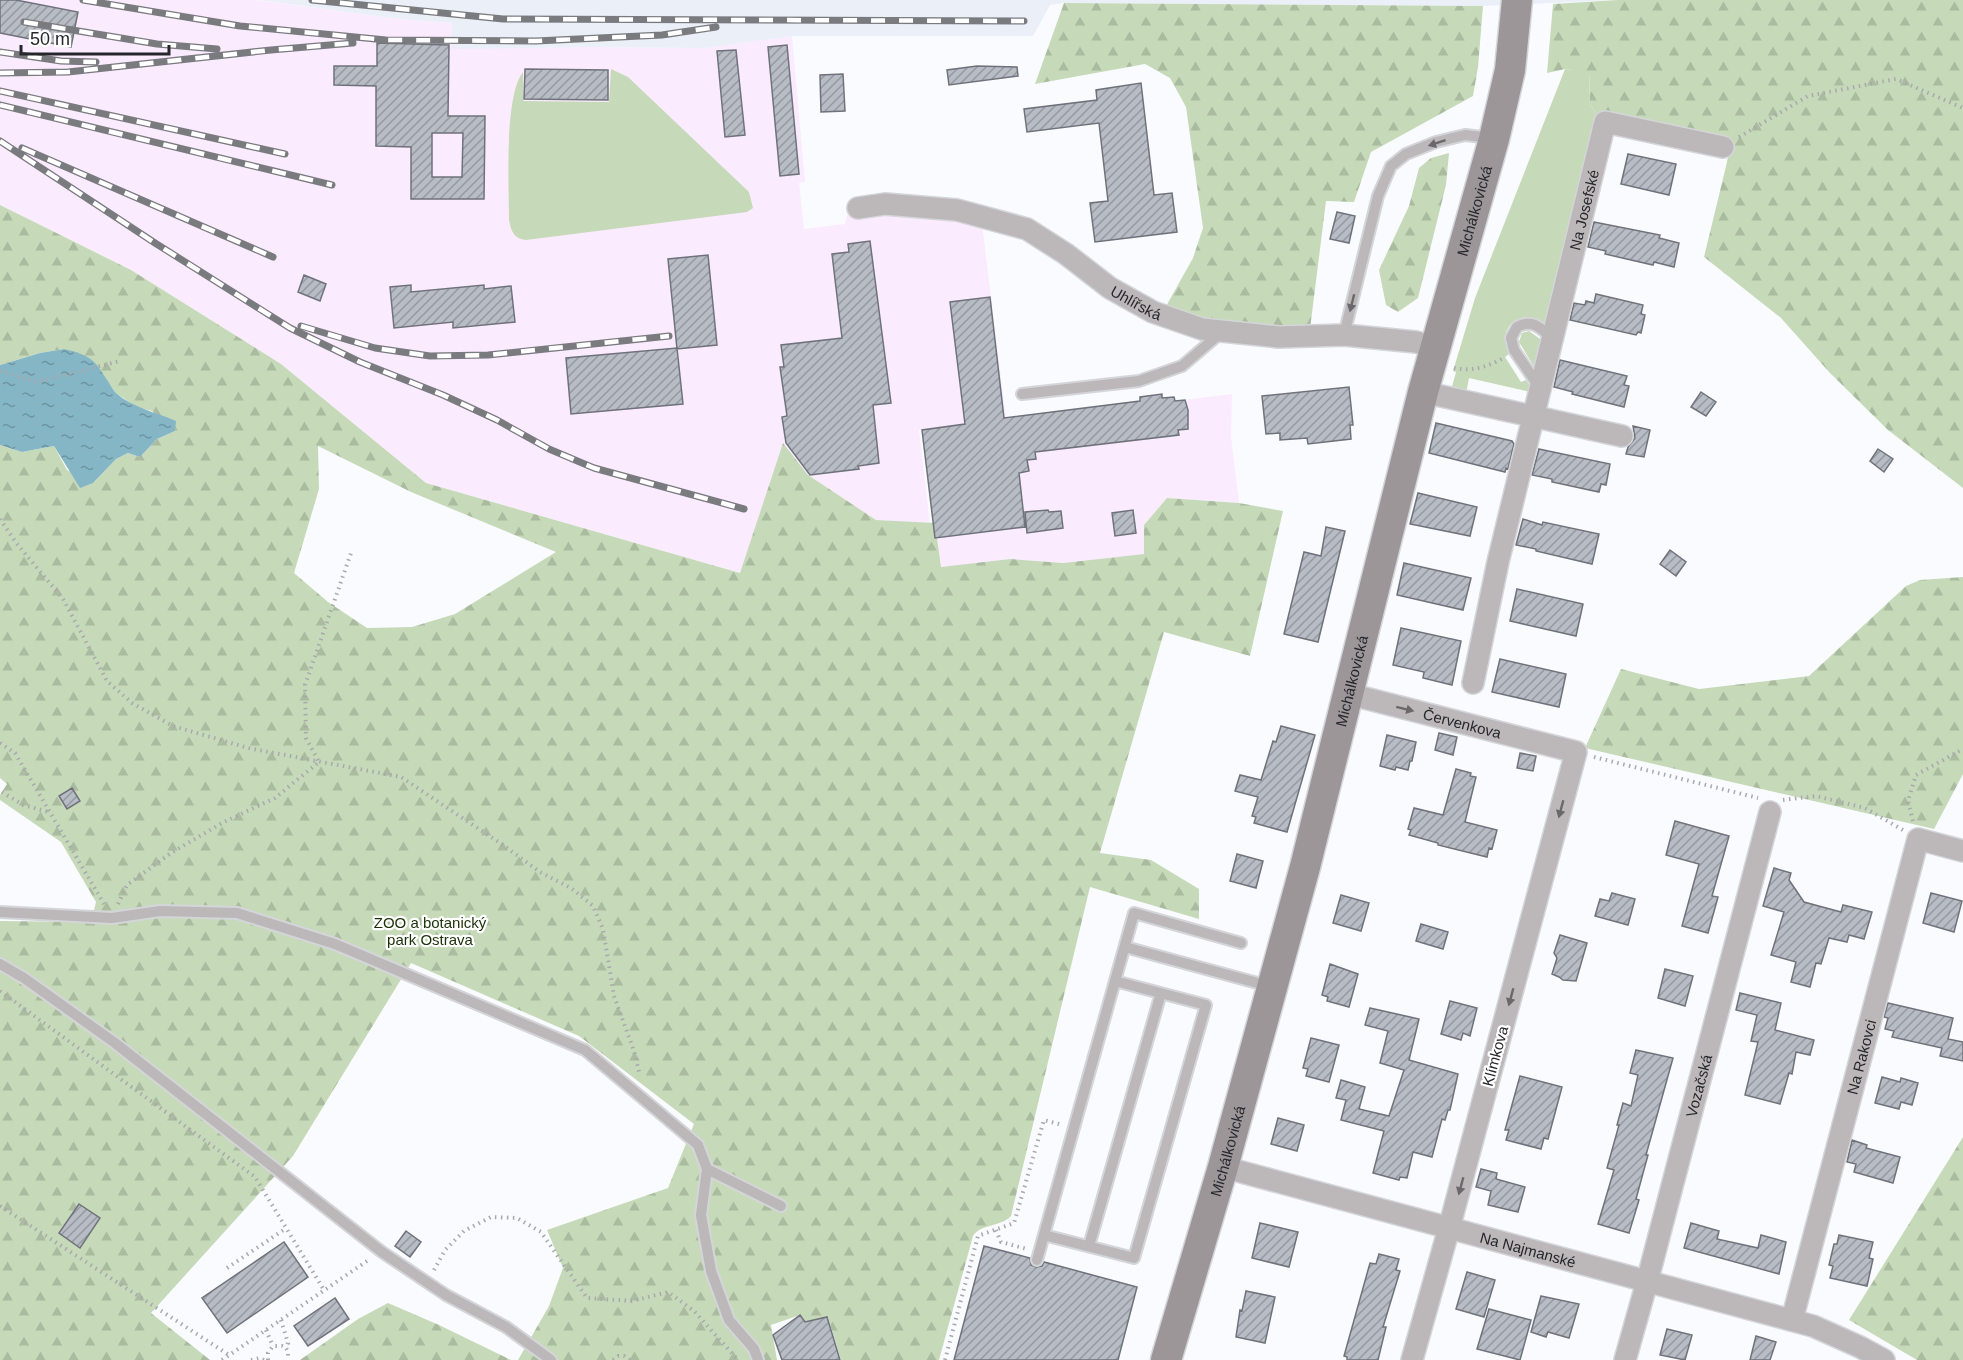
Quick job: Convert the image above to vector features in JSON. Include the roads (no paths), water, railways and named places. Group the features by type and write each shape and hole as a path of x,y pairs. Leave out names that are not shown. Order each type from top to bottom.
{"street":[{"name":"Michálkovická","path":"1166,1360 1223,1167 1305,867 1423,392 1443,357 1510,70 1517,0"},
{"name":"Na Josefské","path":"1473,683 1498,562 1605,122 1723,147"},
{"name":"Uhlířská","path":"858,208 885,204 957,210 1027,228 1110,288 1153,312 1202,329 1279,337 1344,335 1418,342 1443,357"},
{"path":"1423,392 1622,436"},
{"name":"Červenkova","path":"1349,694 1575,752"},
{"name":"Klímkova","path":"1412,1360 1449,1229 1575,752"},
{"name":"Vozačská","path":"1625,1360 1647,1282 1767,804"},
{"name":"Na Rakovci","path":"1792,1320 1918,839 1963,851"},
{"name":"Na Najmanské","path":"1223,1167 1792,1320 1835,1335 1884,1360"}],"lane":[{"path":"1344,335 1378,196 1391,166 1406,154 1436,142 1465,135 1494,139"},
{"path":"1540,389 1514,350 1511,338 1517,327 1530,323 1553,339"},
{"path":"1022,394 1139,381 1182,366 1223,331"},
{"path":"0,912 112,918 160,910 237,913 335,944 585,1050 698,1145 707,1169 701,1215 711,1271 729,1320 754,1349 758,1360"},
{"path":"1037,1260 1134,913 1241,943"},
{"path":"1125,947 1272,987"},
{"path":"0,964 24,978 115,1043 382,1252 428,1282 506,1327 551,1360"},
{"path":"1044,1235 1134,1258 1206,1005 1115,981"},
{"path":"1089,1246 1161,993"},
{"path":"707,1169 781,1206"}],"water":[{"path":"64,349 84,355 93,361 115,391 123,398 176,421 175,431 157,439 140,457 128,453 116,459 93,483 80,488 54,446 22,452 0,445 0,365 40,353"}],"railway":[{"path":"83,0 240,26 386,40 536,41 662,35 716,27"},
{"path":"312,0 503,19 1024,21"},
{"path":"24,22 157,44 217,49"},
{"path":"0,73 68,72 353,43"},
{"path":"0,52 61,61 96,62"},
{"path":"0,91 285,154"},
{"path":"0,105 332,185"},
{"path":"0,141 290,328 360,362 443,395 497,420 549,449 594,468 744,509"},
{"path":"22,148 273,257"},
{"path":"301,326 375,348 430,356 488,355 669,336"}],"park label":[{"name":"ZOO a botanický park Ostrava","path":"430,930"}]}
